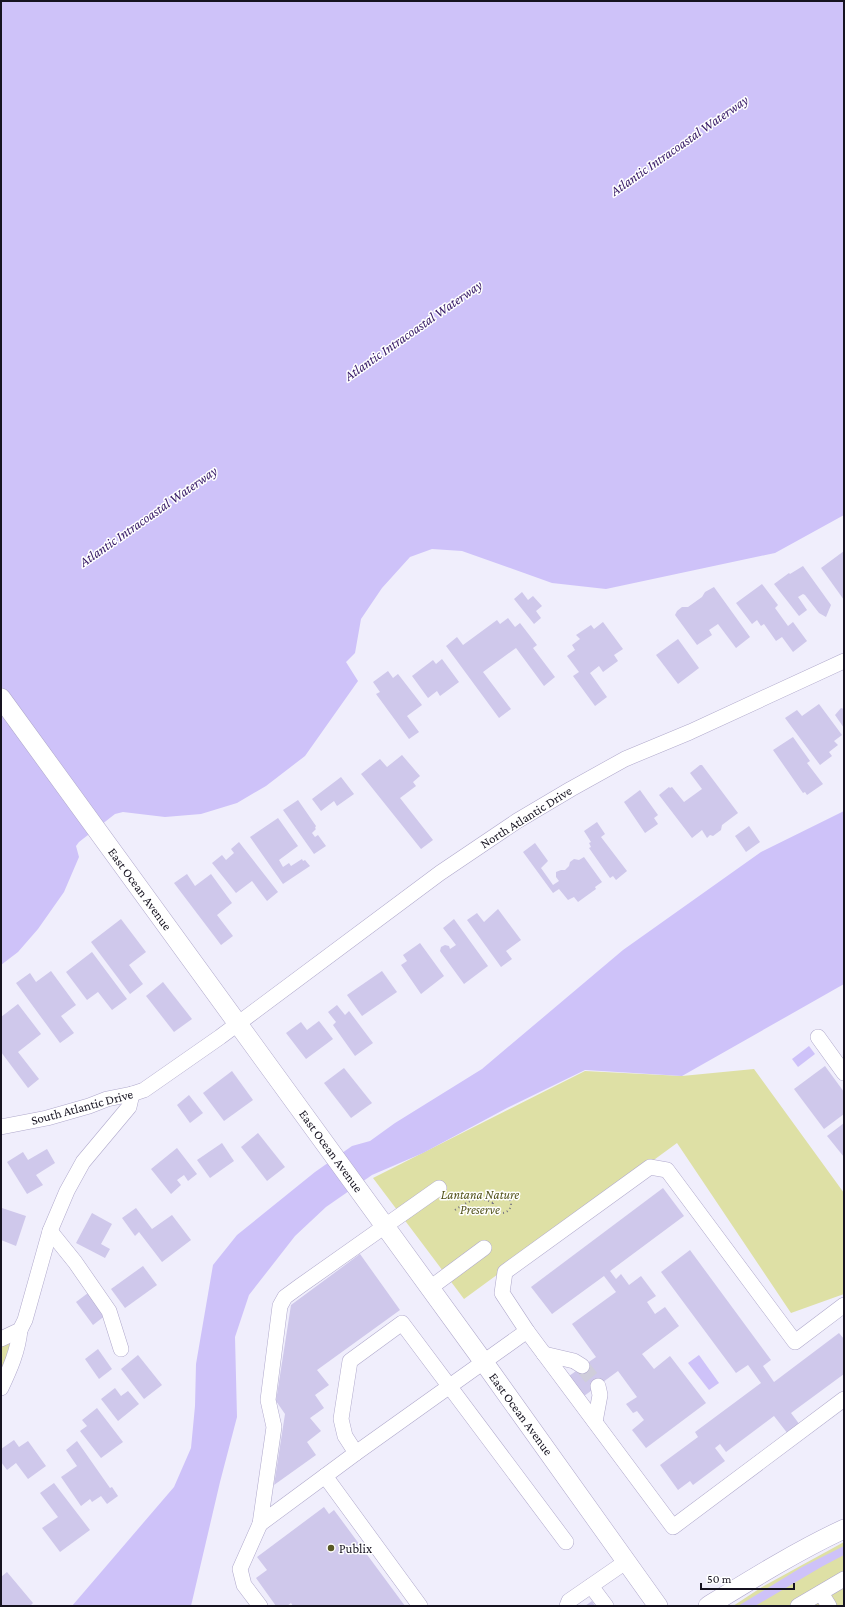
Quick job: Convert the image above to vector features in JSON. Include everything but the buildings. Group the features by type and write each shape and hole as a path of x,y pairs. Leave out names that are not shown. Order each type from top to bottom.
{"main road":[{"name":"East Ocean Avenue","path":"1,698 238,1022 658,1606"},
{"path":"708,1606 819,1540 844,1529"}],"street":[{"name":"North Atlantic Drive","path":"238,1022 440,874 517,821 625,759 690,732 844,661"},
{"name":"South Atlantic Drive","path":"1,1127 46,1118 89,1106 108,1098 132,1094 144,1090 238,1022"},
{"path":"818,1037 844,1073"},
{"path":"1,1388 11,1365 18,1343 20,1330 25,1320 50,1232 67,1191 83,1162 129,1106 132,1094"},
{"path":"844,1305 795,1342 667,1170 650,1167 505,1272 502,1293 527,1331 673,1527 844,1399"},
{"path":"260,1606 244,1584 240,1569 260,1524 274,1427 268,1400 280,1306 290,1293 386,1227 439,1188"},
{"path":"50,1232 75,1262 109,1311 121,1349"},
{"path":"430,1288 484,1248"},
{"path":"356,1453 345,1436 341,1419 350,1361 402,1322 566,1542"},
{"path":"1,1339 20,1330"},
{"path":"260,1524 483,1361 527,1331"},
{"path":"544,1354 574,1361 582,1366"},
{"path":"595,1422 600,1395 598,1386"},
{"path":"325,1476 420,1606"},
{"path":"567,1606 569,1601 627,1561"},
{"path":"798,1606 844,1579"},
{"path":"591,1586 606,1606"},
{"path":"821,1593 829,1606"}],"path":[{"path":"456,1210 474,1199 486,1199 493,1202 496,1211 501,1213 507,1213 512,1206 509,1197 504,1195 498,1196 493,1202"}],"green space":[{"name":"Lantana Nature Preserve","path":"754,1069 844,1193 844,1294 791,1313 677,1143 464,1299 373,1178 585,1071 682,1076"},
{"path":"15,1336 1,1380 1,1343"},
{"path":"844,1542 844,1606 733,1606 762,1587"}],"water":[{"name":"Atlantic Intracoastal Waterway","path":"1,1 844,1 844,515 775,553 606,589 552,583 462,551 432,549 410,557 382,588 361,619 355,653 346,662 358,681 305,756 266,786 237,803 201,814 165,817 123,812 115,814 79,842 76,846 79,857 64,892 38,929 18,952 1,965"},
{"path":"844,811 844,984 682,1076 585,1070 507,1108 423,1153 372,1175 326,1207 295,1236 249,1295 235,1337 237,1417 191,1606 72,1606 174,1487 191,1448 195,1406 196,1364 213,1265 237,1235 315,1172 352,1146 370,1141 395,1123 482,1069 623,950 761,852"},
{"path":"809,1046 815,1054 798,1067 792,1059"},
{"path":"699,1355 719,1383 709,1390 688,1363"},
{"path":"844,1546 844,1555 755,1606 738,1606 802,1567"}],"tunnel":[{"path":"582,1366 598,1386"}],"place":[{"name":"Publix","path":"331,1548"}]}
